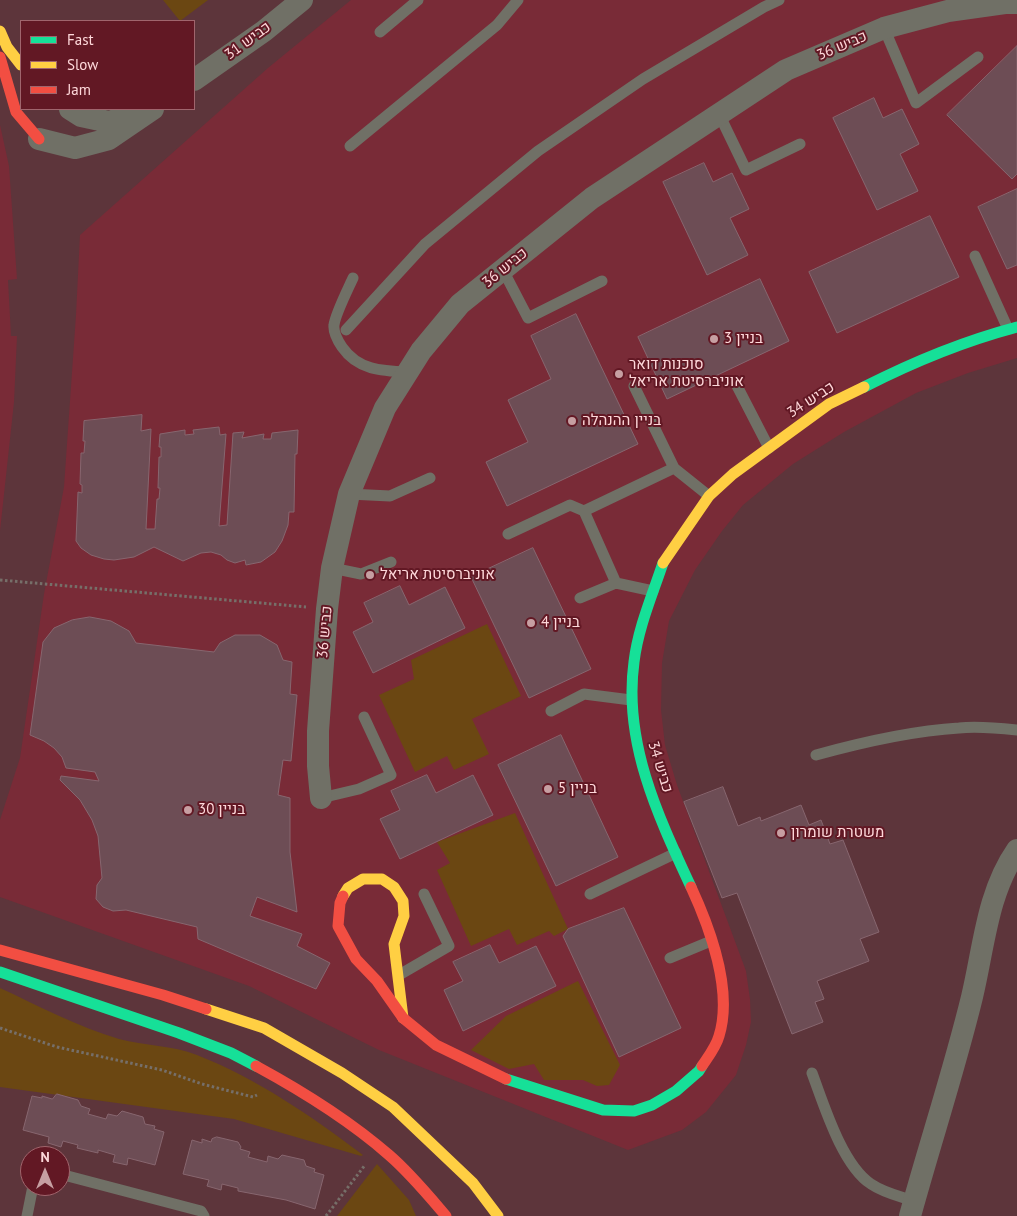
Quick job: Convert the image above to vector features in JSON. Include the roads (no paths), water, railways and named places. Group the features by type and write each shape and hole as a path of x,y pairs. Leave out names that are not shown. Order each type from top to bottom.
{"street":[{"name":"כביש 31","path":"195,79 264,31 302,0"},
{"name":"כביש 36","path":"321,798 318,766 318,731 327,609 332,568 349,494 385,408 422,351 460,304 592,198 786,70 884,28 953,5 1017,4"},
{"path":"0,31 7,46 20,64"},
{"path":"0,56 16,112 40,139 75,148 110,139 150,110"},
{"path":"71,110 80,116 110,122 148,110"},
{"name":"כביש 34","path":"403,1018 394,944 404,916 403,901 394,887 382,879 363,879 348,888 340,903 338,926 356,959 377,981 403,1018 436,1045 510,1081 603,1110 634,1111 652,1105 676,1091 699,1071 720,1038 725,1011 721,973 702,910 676,854 642,766 634,731 631,700 634,661 642,625 664,560 708,496 734,474 829,404 897,370 986,335 1012,328"},
{"path":"912,1208 972,997 995,892 1004,870 1017,850"},
{"path":"0,950 163,995 264,1028 342,1073 393,1107 473,1183 498,1216"},
{"path":"0,972 179,1033 239,1057 280,1079 347,1122 389,1155 416,1180 442,1214"}],"lane":[{"path":"380,32 418,0"},
{"path":"350,146 497,25 518,0"},
{"path":"346,330 425,244 538,151 643,79 764,7 780,0"},
{"path":"884,28 916,103 978,57"},
{"path":"719,114 746,170 800,144"},
{"path":"975,256 1012,328"},
{"path":"503,270 528,318 602,281"},
{"path":"353,278 334,325 339,343 347,355 367,368 408,372"},
{"path":"735,382 769,448"},
{"path":"634,386 674,468 708,496"},
{"path":"584,511 674,468"},
{"path":"349,494 390,496 430,478"},
{"path":"508,534 570,505 584,511 616,583"},
{"path":"332,568 361,574 391,562"},
{"path":"580,598 616,583 653,591"},
{"path":"551,711 584,694 631,700"},
{"path":"321,798 359,789 391,775 364,717"},
{"path":"816,755 857,743 912,732 961,727 1017,730"},
{"path":"590,894 676,854"},
{"path":"397,976 449,946 424,894"},
{"path":"670,958 711,941"},
{"path":"812,1073 833,1128 860,1176 912,1208"},
{"path":"70,1177 201,1211 204,1216"},
{"path":"27,1216 31,1196"}],"place":[{"name":"בניין 3","path":"714,339"},
{"name":"סוכנות דואר אוניברסיטת אריאל","path":"619,374"},
{"name":"בניין ההנהלה","path":"572,421"},
{"name":"אוניברסיטת אריאל","path":"370,575"},
{"name":"בניין 4","path":"531,623"},
{"name":"בניין 5","path":"548,789"},
{"name":"בניין 30","path":"188,810"},
{"name":"משטרת שומרון","path":"781,833"}]}
